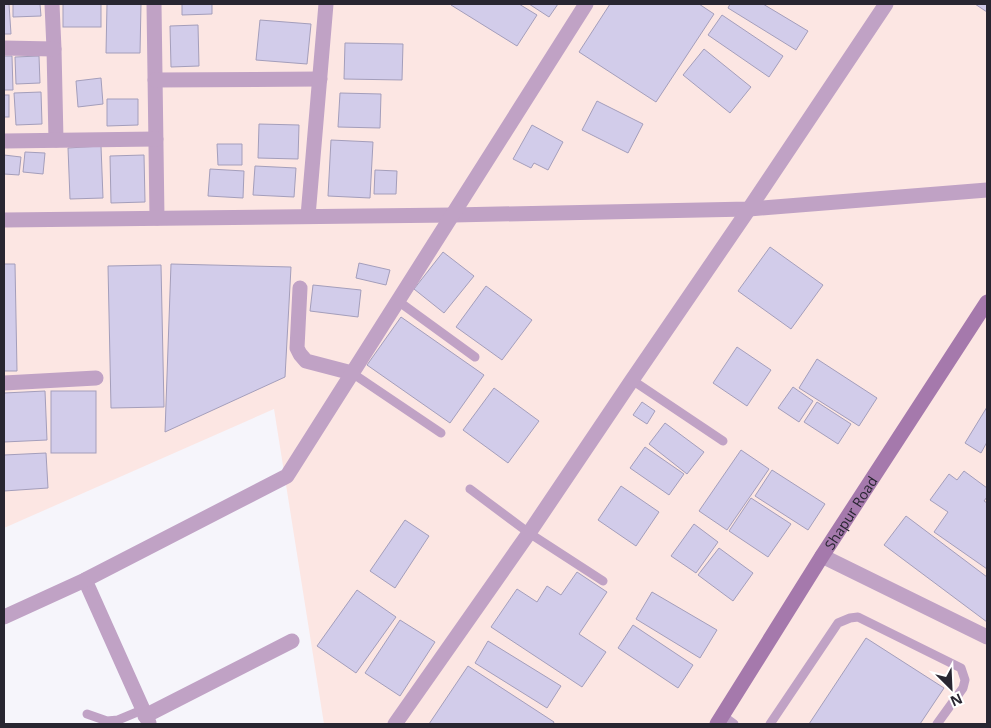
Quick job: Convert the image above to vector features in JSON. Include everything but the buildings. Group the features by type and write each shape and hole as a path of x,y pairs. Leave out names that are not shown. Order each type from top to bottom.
{"street":[{"path":"52,4 56,140"},
{"path":"154,4 157,218"},
{"path":"308,216 326,4"},
{"path":"4,617 86,580 287,476 586,4"},
{"path":"395,724 529,533 886,4"},
{"path":"4,48 54,49"},
{"path":"155,80 320,79"},
{"path":"4,141 156,139"},
{"path":"4,220 452,215 749,209 987,190"},
{"path":"300,288 297,348 300,354 306,361 352,373"},
{"name":"Shapur Road","path":"725,721 822,556 987,302"},
{"path":"4,383 96,378"},
{"path":"822,556 987,638"},
{"path":"86,580 145,716 292,641"}],"lane":[{"path":"398,301 475,357"},
{"path":"352,373 441,433"},
{"path":"632,380 723,441"},
{"path":"470,489 529,533 604,582"},
{"path":"770,724 838,624 850,618 858,617 961,668 965,680 963,688 937,724"},
{"path":"87,714 107,721 145,716"}],"shaded area":[{"path":"4,4 987,4 987,724 324,724 274,409 4,528"}]}
